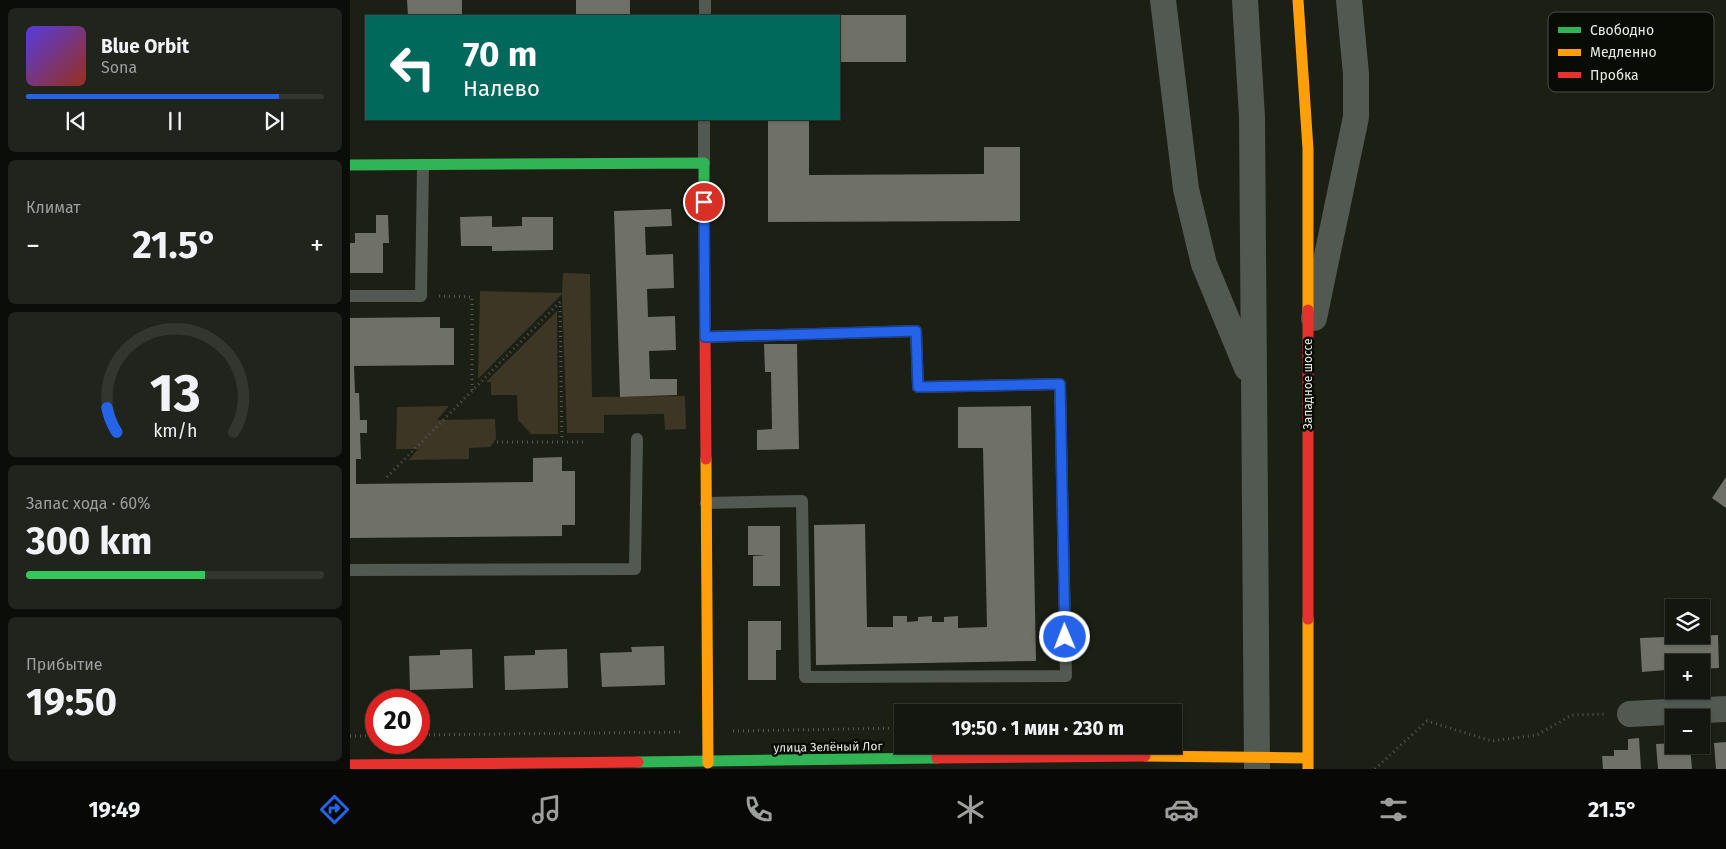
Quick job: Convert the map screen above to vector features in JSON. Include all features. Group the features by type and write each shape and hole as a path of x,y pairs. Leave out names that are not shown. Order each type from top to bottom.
{"street":[{"path":"1163,0 1186,189 1204,264 1252,381"},
{"path":"1245,0 1252,117 1252,381 1257,763"},
{"name":"Западное шоссе","path":"1298,0 1308,149 1307,763"},
{"path":"1308,348 1349,159 1356,117 1356,74 1349,0"},
{"path":"350,165 704,163 708,763"},
{"path":"1630,714 1726,709"},
{"name":"улица Зелёный Лог","path":"350,766 1146,756 1257,763 1307,763"}],"lane":[{"path":"705,0 705,15"},
{"path":"704,120 704,163"},
{"path":"350,296 421,296 423,165"},
{"path":"705,337 916,331 918,387 1060,384 1066,676 805,677 802,501 706,503"},
{"path":"350,570 635,569 637,440"}],"path":[{"path":"421,296 472,297 472,390"},
{"path":"387,477 560,302 562,441"},
{"path":"497,442 584,442"},
{"path":"1375,769 1427,721 1492,741 1537,735 1572,715 1630,714"},
{"path":"430,735 894,728"},
{"path":"350,736 365,736"}],"shaded area":[{"path":"563,273 590,274 592,397 685,396 686,429 665,430 664,414 604,415 604,433 567,433 562,294 478,379 480,291 562,293"},
{"path":"557,311 558,434 531,434 518,420 517,395 491,395 491,382 486,382"},
{"path":"449,406 437,420 495,419 496,439 490,447 469,448 469,459 409,460 418,449 396,449 397,407"}],"building":[{"path":"407,0 462,0 462,15 408,15"},
{"path":"576,0 630,0 630,15 576,15"},
{"path":"840,15 906,15 906,62 840,62"},
{"path":"768,120 809,120 809,175 984,174 984,147 1020,147 1020,221 768,222"},
{"path":"671,209 672,226 645,227 646,255 673,254 674,288 647,289 648,317 675,316 676,350 649,351 650,379 677,379 677,395 620,397 614,211"},
{"path":"376,215 388,215 389,243 383,243 383,273 350,273 350,243 355,243 355,233 376,233"},
{"path":"492,216 492,227 522,226 522,217 553,217 553,250 492,251 492,246 461,246 460,217"},
{"path":"440,317 440,328 454,328 454,365 354,366 355,393 359,393 360,420 367,420 367,433 360,433 361,459 356,459 356,484 533,482 533,458 562,457 562,471 575,471 575,525 562,525 562,536 350,538 350,318"},
{"path":"764,344 797,344 799,449 757,450 757,430 772,429 771,372 765,372"},
{"path":"1031,406 1036,661 816,665 814,525 865,524 867,627 893,627 893,616 907,616 907,622 918,621 918,617 932,616 932,622 944,622 944,617 958,616 958,628 987,627 983,448 958,448 958,407"},
{"path":"1726,477 1726,508 1712,498"},
{"path":"748,526 780,526 780,586 753,586 753,556 766,555 748,555"},
{"path":"748,621 781,621 781,650 776,650 776,680 748,680"},
{"path":"1710,635 1718,635 1719,668 1710,668 1710,654 1665,654 1665,670 1642,672 1640,638 1665,637 1665,644 1710,644"},
{"path":"664,646 665,685 602,687 600,653 632,652 631,647"},
{"path":"472,649 473,688 410,689 409,656 440,655 440,650"},
{"path":"567,649 568,688 505,690 504,656 535,655 535,650"},
{"path":"1639,738 1641,769 1603,769 1602,756 1614,756 1614,750 1628,750 1628,739"},
{"path":"1726,742 1726,769 1716,769 1714,743"},
{"path":"1656,744 1665,744 1665,754 1691,754 1692,769 1658,769"}],"traffic: fast":[{"path":"350,165 704,163 704,198"},
{"path":"638,762 937,758"}],"traffic: slow":[{"path":"1298,0 1308,149 1308,310"},
{"path":"706,459 708,763"},
{"path":"1308,619 1308,769"},
{"path":"1145,756 1307,758"}],"traffic: jam":[{"path":"704,198 706,459"},
{"path":"1308,310 1308,619"},
{"path":"937,758 1145,756"},
{"path":"350,765 638,762"}],"route":[{"path":"704,202 705,337 916,331 918,387 1060,384 1065,637"}]}
